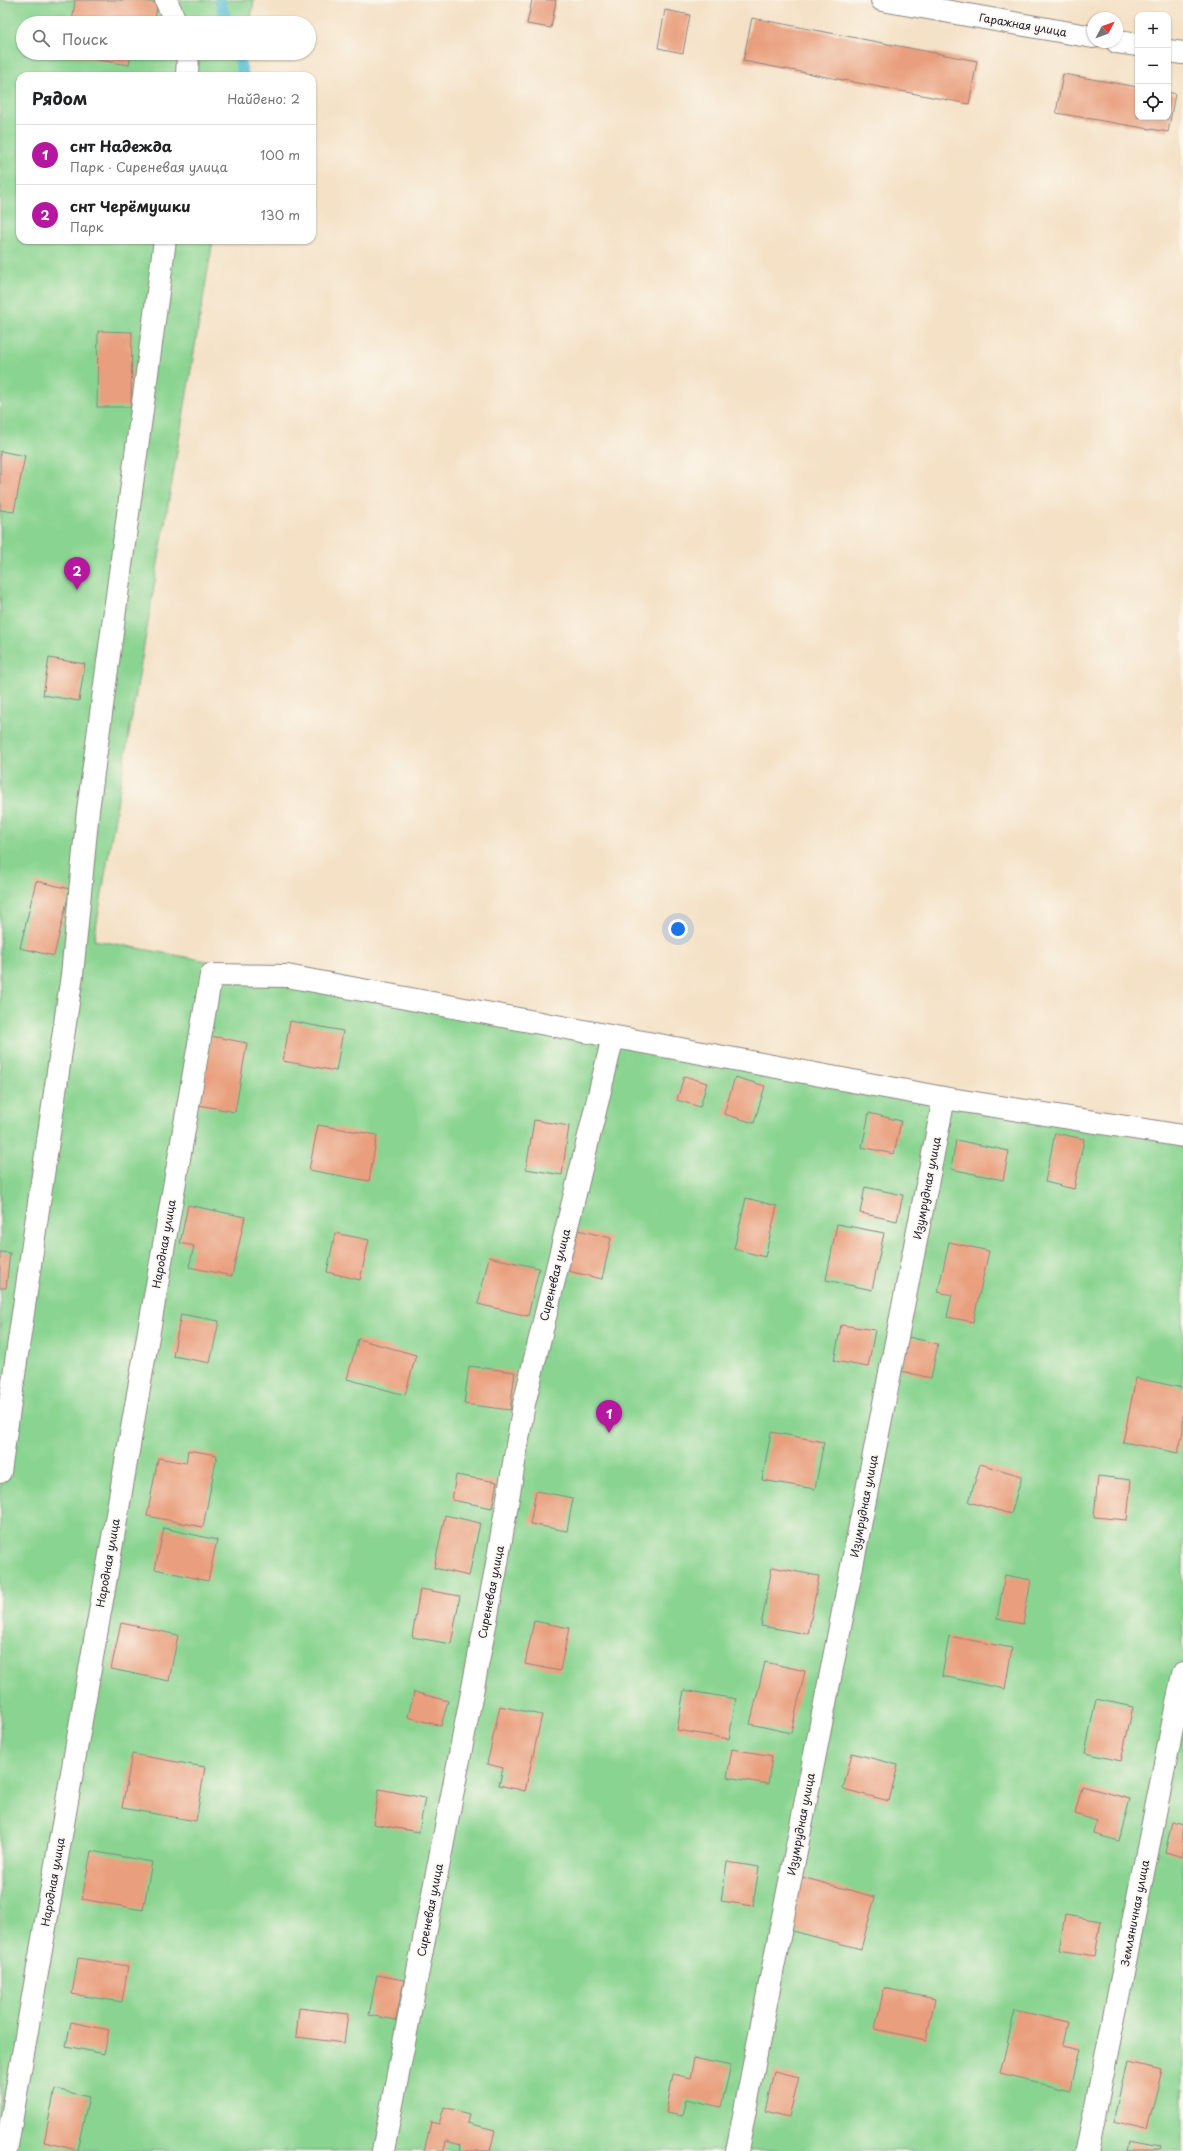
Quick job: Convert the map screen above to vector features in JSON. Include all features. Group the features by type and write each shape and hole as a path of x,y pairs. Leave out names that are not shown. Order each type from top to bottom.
{"street":[{"path":"166,0 173,16"},
{"name":"Гаражная улица","path":"882,0 1087,36"},
{"path":"1123,43 1135,45"},
{"path":"1171,51 1183,53"},
{"path":"187,72 188,60"},
{"path":"0,1472 72,974 88,810 164,244"},
{"name":"Народная улица","path":"6,2151 211,975 287,976 613,1037"},
{"path":"613,1037 944,1098 1183,1136"},
{"name":"Сиреневая улица","path":"383,2151 496,1569 524,1404 613,1037"},
{"name":"Изумрудная улица","path":"737,2151 944,1098"},
{"name":"Земляничная улица","path":"1087,2151 1183,1674"}],"green space":[{"path":"0,0 254,0 251,16 16,16 16,60 244,60 242,72 16,72 16,244 212,244 94,940 1183,1142 1183,2151 0,2151"}],"building":[{"path":"75,0 140,0 158,3 155,16 73,16"},
{"path":"532,0 556,0 551,28 527,24"},
{"path":"665,10 690,15 683,53 658,48"},
{"path":"752,18 977,61 969,104 743,61"},
{"path":"98,60 130,60 129,65"},
{"path":"1063,74 1135,86 1135,120 1170,120 1168,132 1056,113"},
{"path":"1171,93 1175,94 1171,116"},
{"path":"98,331 132,332 131,407 97,407"},
{"path":"0,451 25,456 14,512 0,510"},
{"path":"49,658 85,664 79,701 43,695"},
{"path":"36,881 70,889 54,956 20,948"},
{"path":"290,1021 343,1031 336,1071 283,1061"},
{"path":"211,1036 247,1043 235,1112 199,1105"},
{"path":"684,1076 707,1083 700,1107 677,1100"},
{"path":"735,1077 765,1086 754,1123 724,1114"},
{"path":"869,1113 901,1121 894,1154 862,1147"},
{"path":"534,1120 569,1126 562,1175 526,1169"},
{"path":"318,1125 377,1135 369,1181 309,1170"},
{"path":"1055,1133 1084,1139 1074,1189 1045,1182"},
{"path":"956,1140 1009,1151 1003,1180 951,1169"},
{"path":"865,1187 903,1195 897,1221 860,1213"},
{"path":"746,1198 777,1206 765,1257 734,1249"},
{"path":"188,1205 245,1217 232,1276 189,1267 194,1246 180,1243"},
{"path":"837,1224 884,1233 872,1290 826,1280"},
{"path":"578,1230 611,1238 602,1279 568,1271"},
{"path":"335,1233 369,1240 360,1280 327,1272"},
{"path":"949,1242 989,1251 973,1322 947,1317 952,1295 938,1292"},
{"path":"0,1252 10,1253 6,1288 0,1288"},
{"path":"489,1257 539,1268 528,1316 478,1304"},
{"path":"181,1314 219,1321 210,1363 173,1356"},
{"path":"841,1325 875,1330 868,1367 834,1361"},
{"path":"908,1337 938,1344 931,1378 901,1371"},
{"path":"358,1339 416,1355 405,1395 347,1379"},
{"path":"469,1366 515,1372 510,1410 464,1404"},
{"path":"1136,1378 1183,1388 1183,1431 1178,1453 1123,1442"},
{"path":"771,1432 824,1442 815,1489 762,1480"},
{"path":"188,1450 217,1455 203,1527 147,1516 158,1458 186,1463"},
{"path":"980,1464 1022,1476 1011,1514 969,1502"},
{"path":"456,1475 497,1482 492,1508 452,1500"},
{"path":"1098,1476 1131,1480 1127,1520 1094,1517"},
{"path":"536,1491 573,1498 567,1531 530,1524"},
{"path":"445,1515 480,1523 469,1576 434,1568"},
{"path":"164,1528 217,1540 208,1581 155,1569"},
{"path":"772,1567 819,1576 808,1634 761,1626"},
{"path":"1005,1575 1031,1580 1023,1624 997,1619"},
{"path":"420,1589 460,1596 451,1644 412,1637"},
{"path":"534,1621 569,1628 560,1671 525,1664"},
{"path":"121,1623 178,1635 169,1681 111,1669"},
{"path":"949,1636 1012,1648 1005,1689 942,1676"},
{"path":"765,1662 805,1671 791,1733 750,1724"},
{"path":"684,1690 736,1699 729,1739 677,1730"},
{"path":"414,1692 448,1701 441,1726 408,1717"},
{"path":"1096,1699 1133,1707 1121,1761 1085,1753"},
{"path":"500,1706 542,1715 525,1791 499,1785 503,1768 487,1764"},
{"path":"732,1749 772,1756 768,1784 727,1777"},
{"path":"852,1753 898,1765 889,1801 843,1789"},
{"path":"132,1754 205,1767 196,1821 122,1808"},
{"path":"1082,1786 1130,1799 1119,1841 1094,1834 1097,1821 1075,1814"},
{"path":"379,1789 425,1798 419,1832 373,1824"},
{"path":"1172,1822 1183,1825 1183,1857 1165,1852"},
{"path":"91,1851 152,1862 143,1910 82,1899"},
{"path":"727,1862 759,1867 753,1906 721,1901"},
{"path":"802,1877 875,1897 861,1949 789,1930"},
{"path":"1065,1915 1101,1921 1095,1956 1059,1950"},
{"path":"78,1958 128,1966 122,2002 72,1994"},
{"path":"377,1975 404,1980 396,2020 369,2015"},
{"path":"884,1988 935,1999 926,2040 875,2029"},
{"path":"299,2008 348,2014 344,2043 296,2037"},
{"path":"1015,2010 1067,2022 1062,2045 1080,2049 1070,2091 1000,2074"},
{"path":"71,2022 109,2030 104,2054 66,2046"},
{"path":"694,2058 731,2066 721,2107 686,2099 682,2116 666,2113 673,2074 690,2078"},
{"path":"1127,2062 1162,2070 1147,2130 1113,2122"},
{"path":"774,2071 799,2077 789,2117 765,2111"},
{"path":"55,2089 89,2097 77,2150 44,2142"},
{"path":"444,2107 469,2114 467,2123 495,2130 490,2151 460,2151 461,2145 446,2141 444,2151 424,2151 431,2122 439,2124"},
{"path":"1130,2142 1161,2148 1160,2151 1128,2151"}],"waterway":[{"path":"220,0 225,16"},
{"path":"239,60 243,72"}],"place":[{"name":"снт Черёмушки","path":"77,590"},
{"name":"снт Надежда","path":"609,1433"}]}
